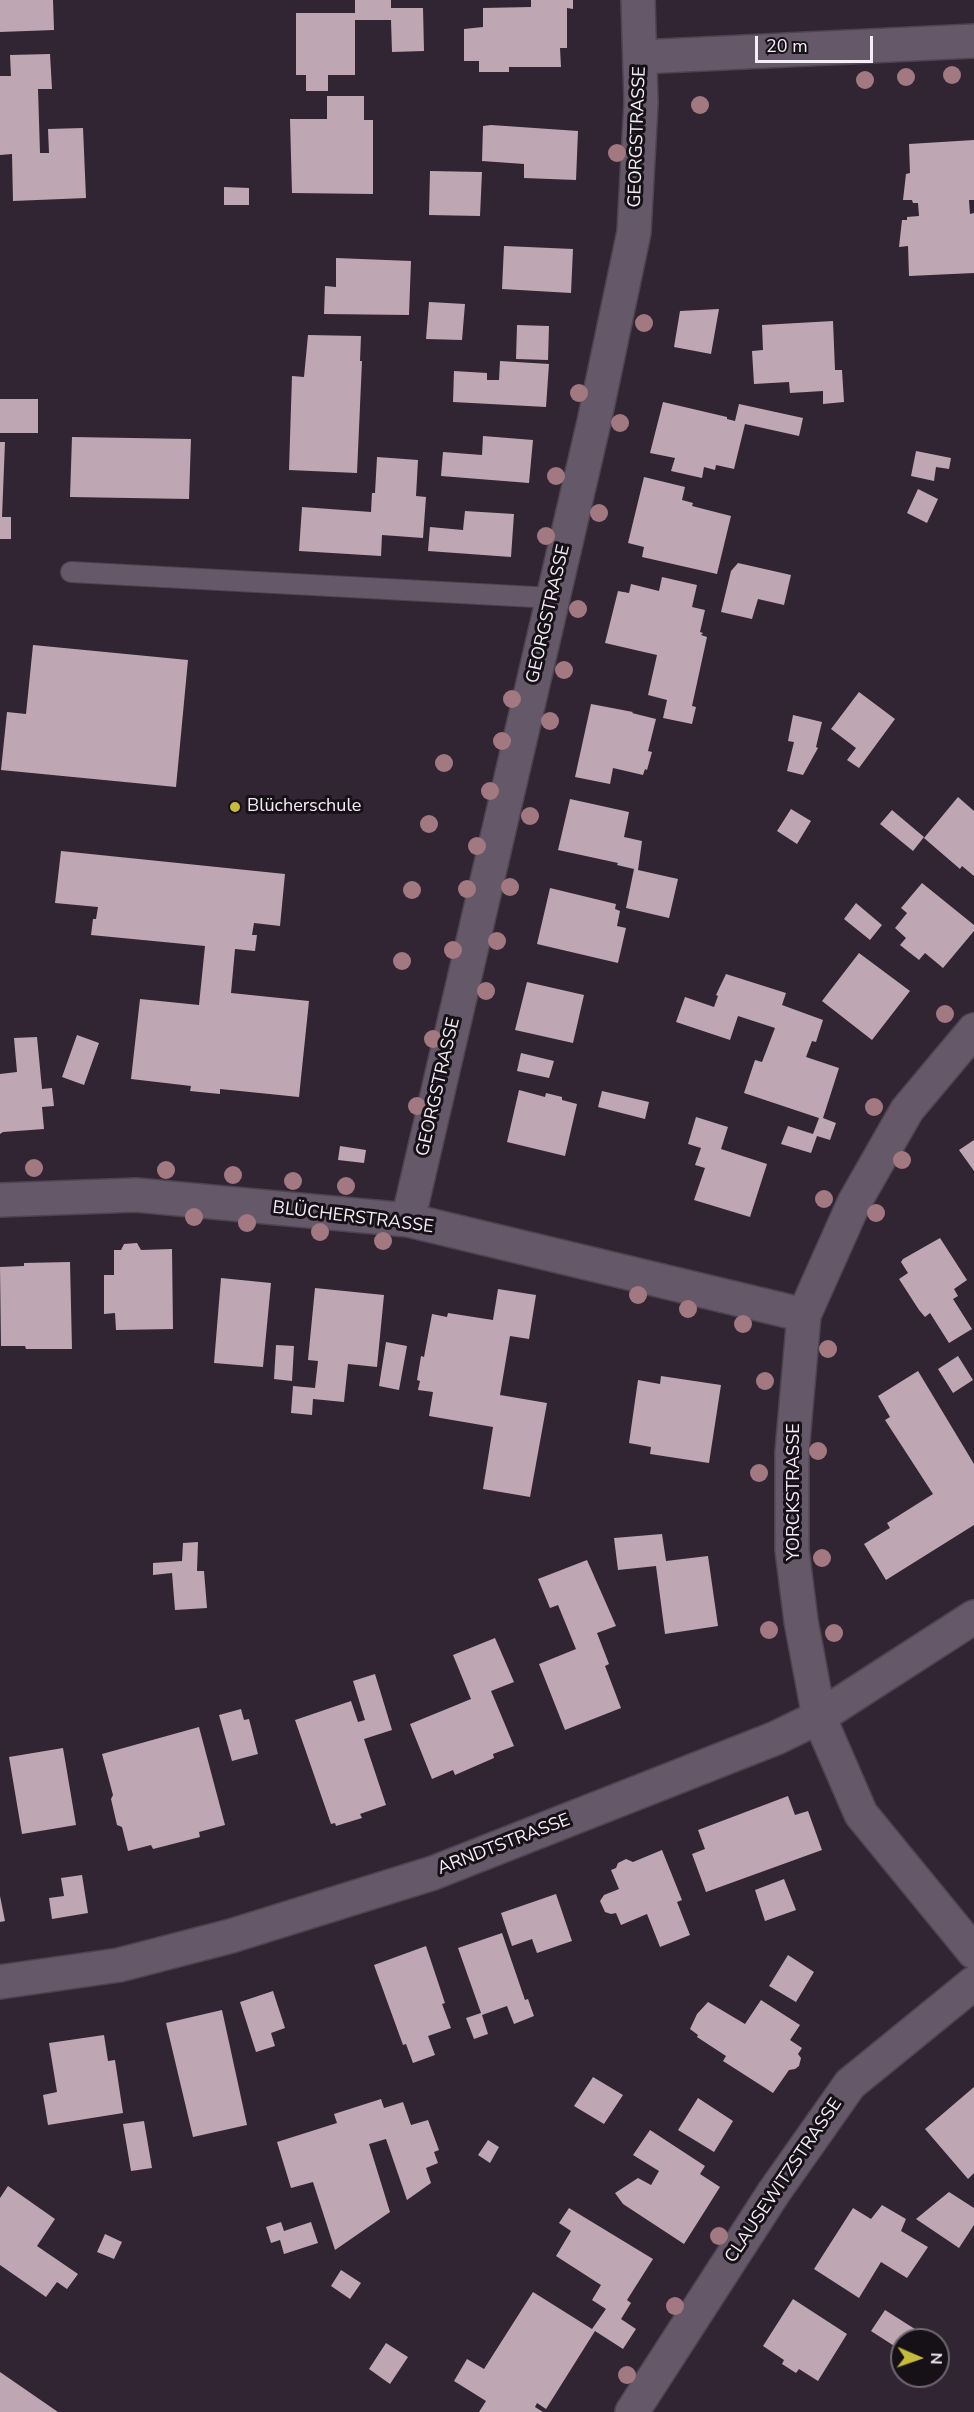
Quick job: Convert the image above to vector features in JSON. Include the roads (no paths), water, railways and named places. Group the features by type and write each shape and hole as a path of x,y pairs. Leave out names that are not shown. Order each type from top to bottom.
{"street":[{"name":"GEORGSTRASSE","path":"408,1221 614,335 634,232 641,103 638,0"},
{"path":"640,57 974,41"},
{"name":"YORCKSTRASSE","path":"974,1030 907,1110 854,1203 804,1315 792,1452 792,1550 801,1621 819,1717 861,1814 974,1952"},
{"name":"BLÜCHERSTRASSE","path":"0,1200 136,1195 408,1221 804,1315"},
{"name":"ARNDTSTRASSE","path":"0,1982 119,1965 231,1936 433,1873 776,1738 819,1717 974,1617"},
{"name":"CLAUSEWITZSTRASSE","path":"632,2412 774,2192 850,2084 974,1983"}],"lane":[{"path":"71,572 553,598"}],"place":[{"name":"Blücherschule","path":"235,807"}]}
